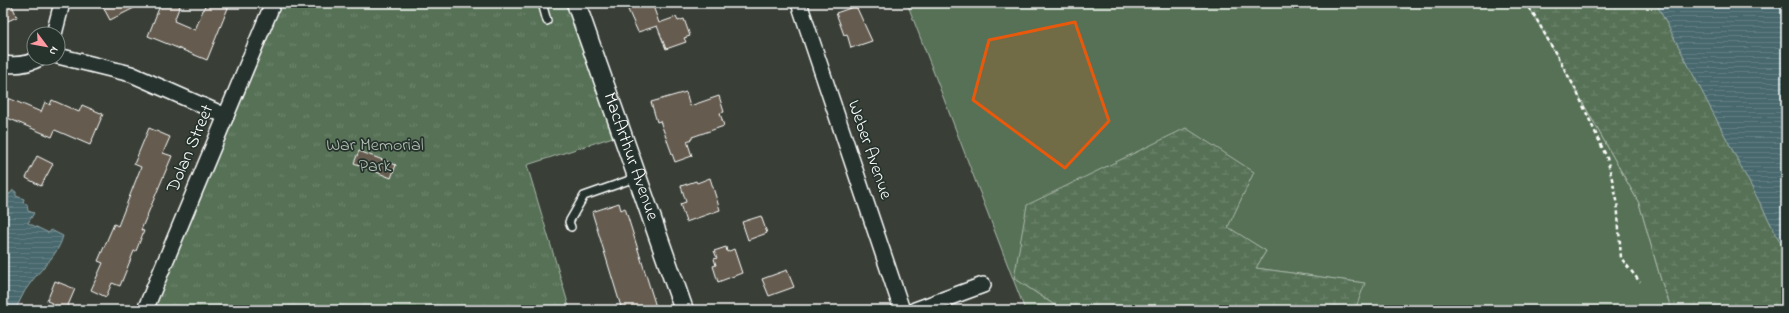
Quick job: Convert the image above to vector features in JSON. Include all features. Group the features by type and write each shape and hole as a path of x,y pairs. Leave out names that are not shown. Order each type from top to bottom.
{"street":[{"path":"56,26 62,3"},
{"name":"Dolan Street","path":"145,310 273,3"},
{"name":"MacArthur Avenue","path":"576,3 684,310"},
{"name":"Weber Avenue","path":"800,3 902,310"},
{"path":"66,58 131,74 226,116"},
{"path":"3,64 11,65 26,63"},
{"path":"915,310 983,285"}],"lane":[{"path":"542,3 547,20"},
{"path":"571,227 570,222 584,196 638,177"}],"path":[{"path":"1524,3 1533,13 1575,88 1607,158 1617,200 1621,258 1640,282"}],"highlighted area":[{"path":"1075,22 1109,121 1065,168 973,100 989,40"}],"green space":[{"name":"War Memorial Park","path":"272,3 576,3 622,134 527,165 570,310 144,310"},
{"path":"907,3 1527,3 1639,203 1661,280 1672,310 1355,310 1364,283 1255,268 1266,251 1227,227 1014,278 1062,310 1025,310"},
{"path":"1527,3 1656,3 1786,253 1786,310 1672,310 1661,280 1639,203"},
{"path":"1186,128 1254,172 1228,227 1266,251 1256,268 1365,283 1355,310 1062,310 1014,278 1027,205"}],"water":[{"path":"1656,3 1786,3 1786,253"},
{"path":"13,190 16,192 16,196 24,199 23,203 27,204 28,211 34,213 28,223 49,233 51,230 63,236 57,250 33,279 15,310 3,310 3,193 10,194"}],"building":[{"path":"3,3 11,3 17,17 3,23"},
{"path":"101,3 144,3 110,20"},
{"path":"161,3 181,3 174,21 195,30 206,3 230,3 207,60 148,36"},
{"path":"625,3 652,3 659,23 676,17 678,21 684,19 690,36 684,38 686,42 666,49 657,26 638,32"},
{"path":"856,6 872,41 851,48 847,34 844,35 836,13"},
{"path":"686,92 690,106 719,96 724,112 720,113 724,126 692,137 692,139 687,141 692,156 675,162 660,121 657,122 651,102"},
{"path":"8,98 41,112 45,102 50,105 52,100 79,112 82,105 103,114 90,145 55,130 52,137 3,116 3,110"},
{"path":"149,128 170,137 163,153 172,156 141,230 144,231 136,251 134,251 120,286 112,283 106,297 91,290 103,263 98,261 114,224 118,226 141,167 134,164"},
{"path":"359,151 396,165 391,178 354,163"},
{"path":"37,156 53,164 41,186 26,178"},
{"path":"710,178 720,210 686,222 680,204 686,202 681,186 696,181 697,183"},
{"path":"619,203 621,210 625,208 657,310 622,310 592,212"},
{"path":"761,216 767,233 748,240 742,222"},
{"path":"726,247 727,252 734,249 742,273 718,282 713,266 716,265 714,259 717,258 714,251"},
{"path":"787,270 794,287 769,296 762,279"},
{"path":"55,281 75,289 66,310 48,310 52,303 47,301"}]}
